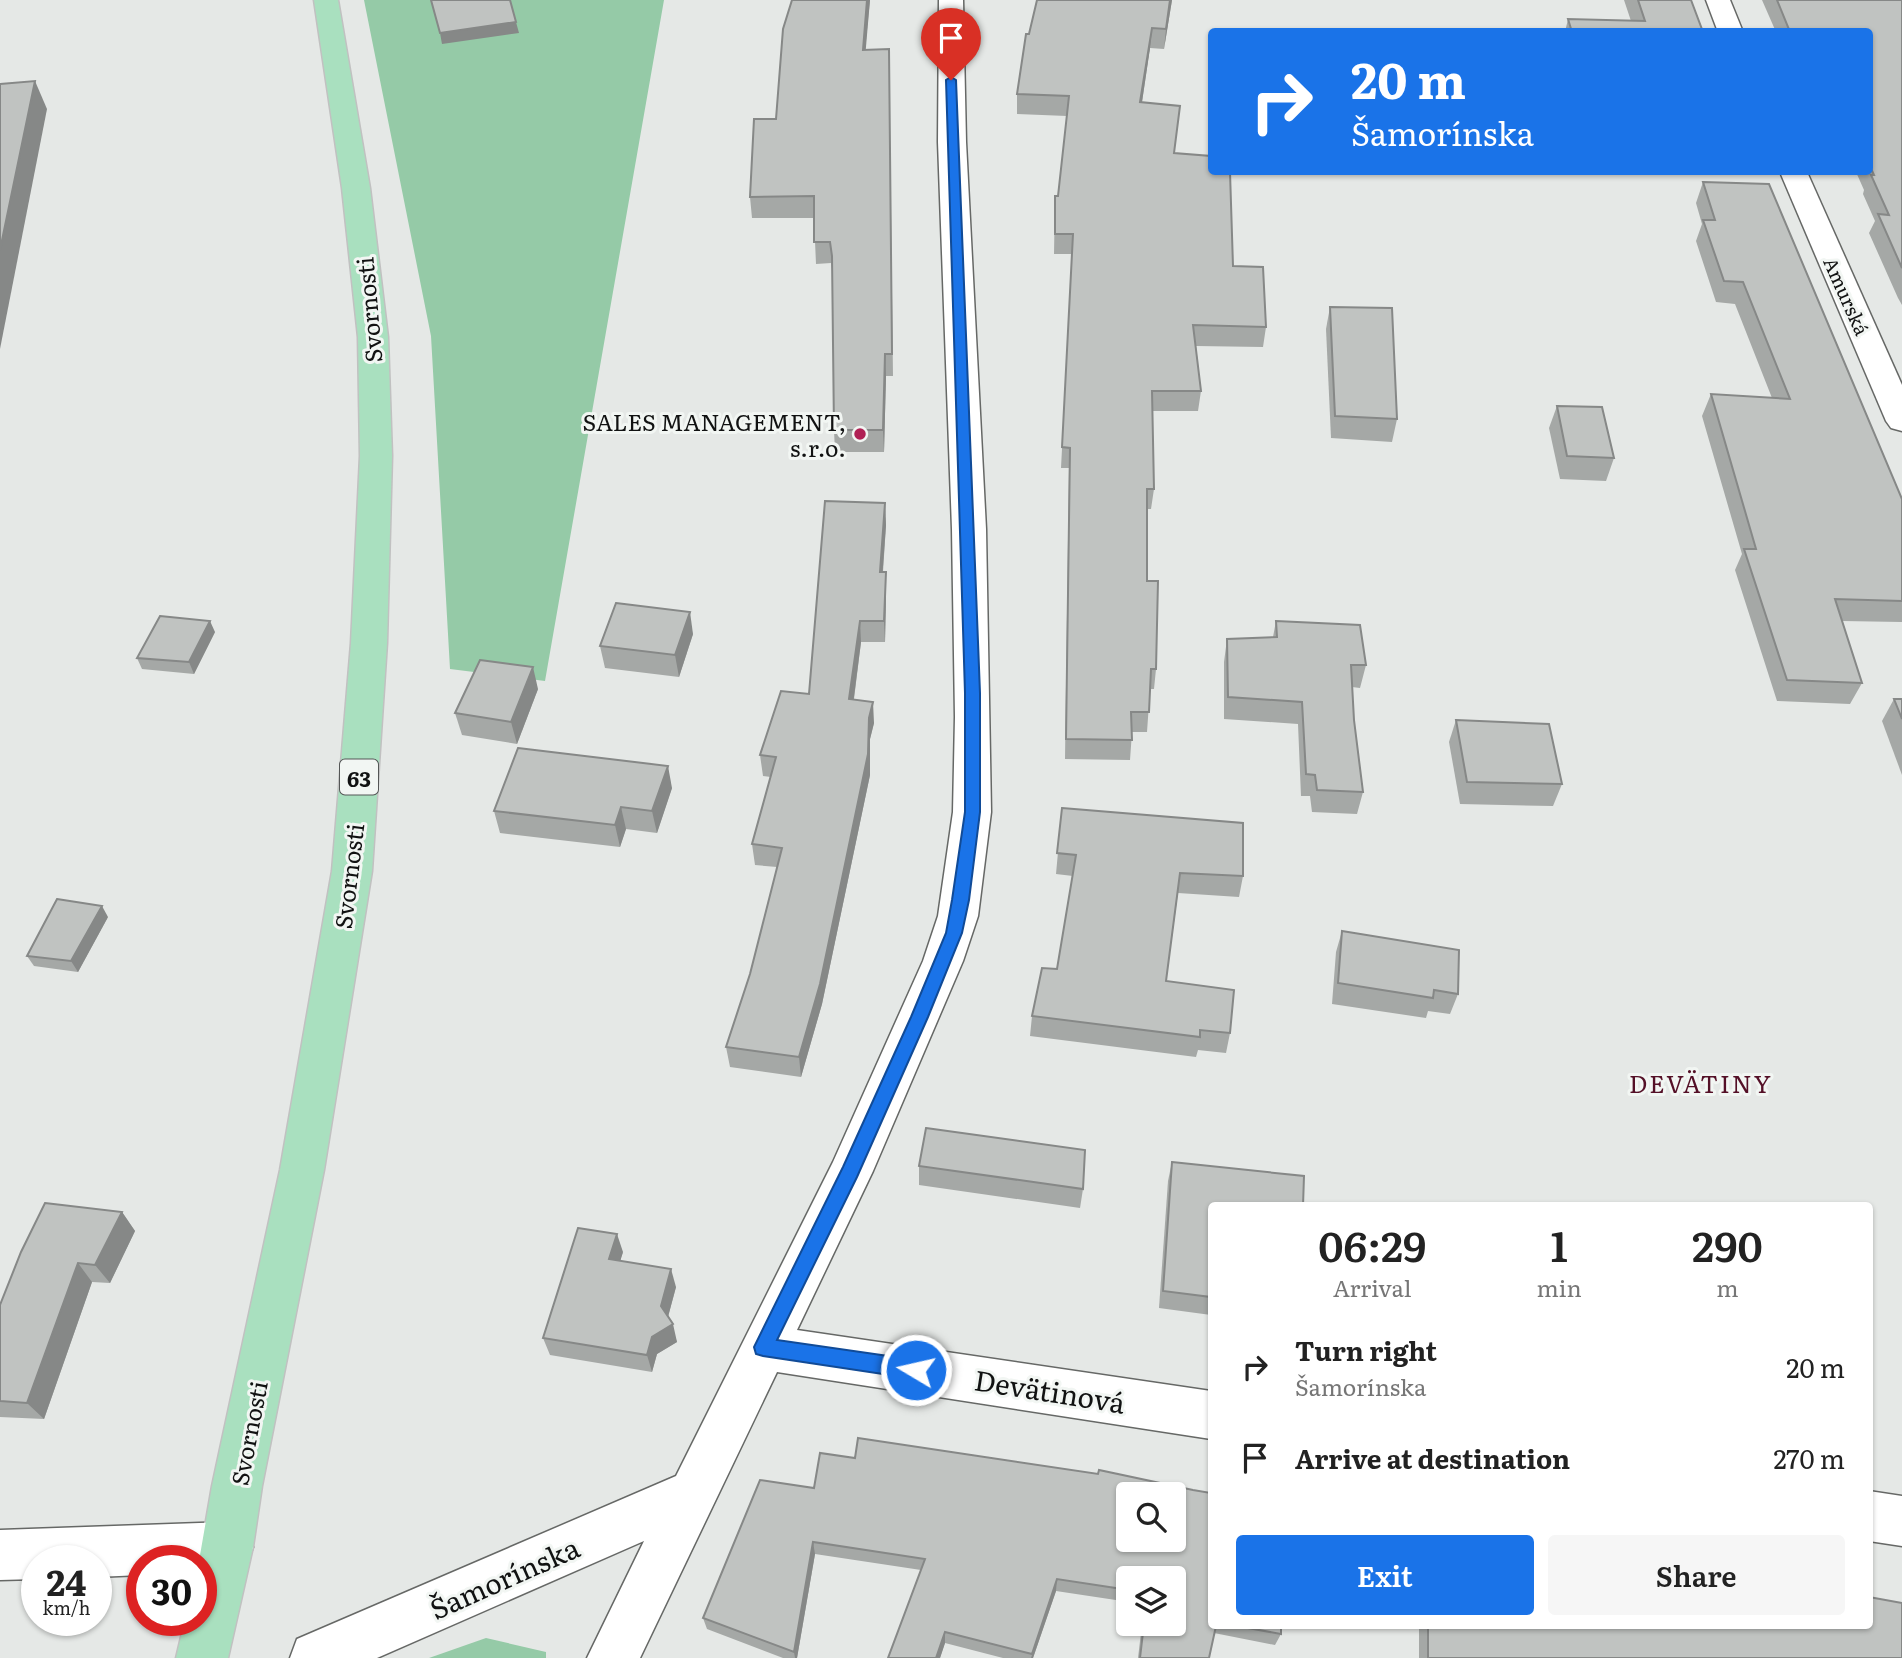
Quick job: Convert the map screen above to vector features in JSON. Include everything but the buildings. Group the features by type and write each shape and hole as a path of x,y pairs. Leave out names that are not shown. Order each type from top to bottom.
{"main road":[{"name":"Svornosti","path":"202,1658 228,1547 237,1486 302,1170 352,871 369,643 376,456 373,337 356,188 326,0"}],"street":[{"path":"613,1658 851,1171 920,1017 954,933 961,900 972,812 972,693 954,198 951,0"},
{"path":"1717,0 1729,28"},
{"name":"Amurská","path":"1794,175 1902,421"},
{"name":"Devätinová","path":"763,1347 1208,1415"},
{"name":"Šamorínska","path":"316,1658 691,1495"},
{"path":"1873,1517 1902,1521"},
{"path":"0,1555 228,1547"}],"green space":[{"path":"364,0 664,0 545,681 450,669 431,336"},
{"path":"486,1638 546,1652 546,1658 429,1658"}],"place":[{"name":"SALES MANAGEMENT, s.r.o.","path":"860,434"}],"district":[{"name":"DEVÄTINY","path":"1701,1082"}],"route":[{"path":"916,1370 763,1347 851,1171 920,1017 954,933 961,900 972,812 972,693 969,529 959,346 951,80"}]}
